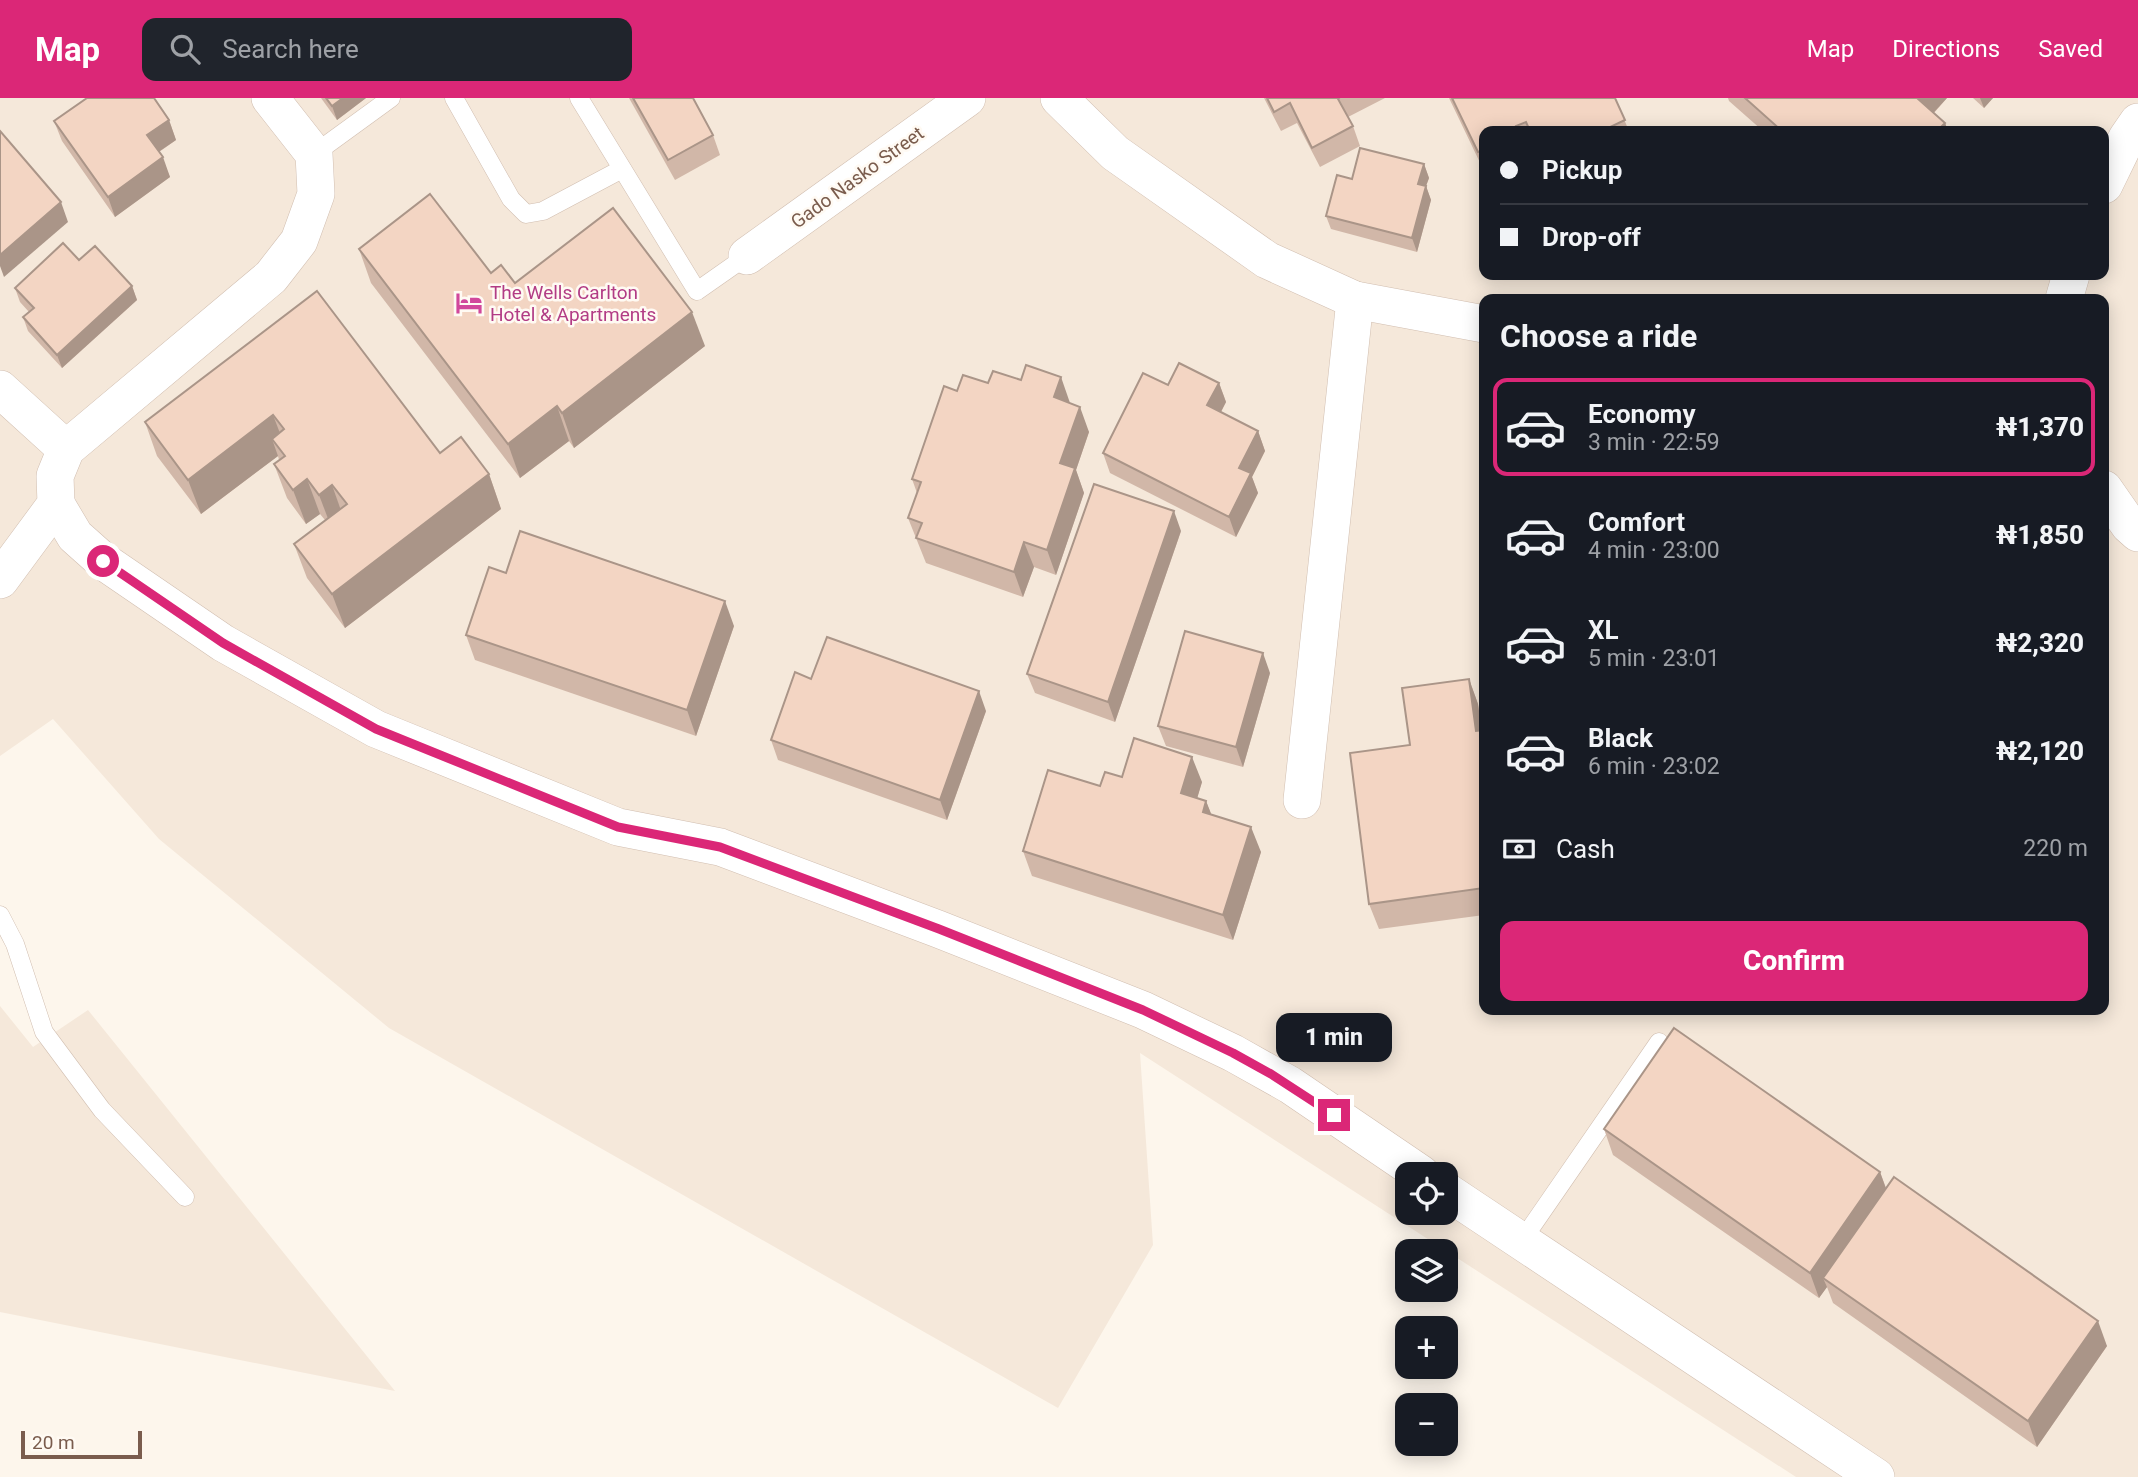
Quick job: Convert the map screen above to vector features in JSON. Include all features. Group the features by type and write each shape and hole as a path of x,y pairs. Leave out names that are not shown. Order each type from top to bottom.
{"street":[{"path":"270,98 314,154 316,194 299,241 271,277 66,449 55,476 56,504 75,536 103,561 223,643 376,729 618,827 720,847 939,929 1143,1010 1233,1053 1290,1085 1404,1162"},
{"name":"Gado Nasko Street","path":"747,256 967,98"},
{"path":"1059,98 1115,153 1267,260 1355,300 1479,323"},
{"path":"2109,176 2138,121"},
{"path":"1302,800 1355,300"},
{"path":"0,389 66,449"},
{"path":"2109,495 2138,533"},
{"path":"0,580 56,504"},
{"path":"1458,1199 1876,1477"}],"lane":[{"path":"314,154 391,98"},
{"path":"454,98 511,200 526,214 543,211 622,169"},
{"path":"579,98 697,290 747,256"},
{"path":"0,915 15,944 44,1032 102,1110 185,1198"},
{"path":"1521,1242 1660,1042"}],"shaded area":[{"path":"0,98 2138,98 2138,1477 1796,1477 1458,1259 1458,1239 1428,1239 1406,1225 1458,1225 1458,1162 1395,1162 1395,1218 1140,1053 1153,1245 1058,1408 389,1028 159,839 53,719 0,756"},
{"path":"0,1006 33,1047 88,1010 395,1391 0,1312"}],"building":[{"path":"87,98 154,98 169,120 147,135 163,157 108,197 54,121"},
{"path":"326,98 343,98 332,106"},
{"path":"633,98 693,98 713,135 668,160"},
{"path":"1267,98 1339,98 1353,126 1312,148 1290,103 1274,112"},
{"path":"1452,98 1615,98 1625,120 1612,126 1528,126 1526,122 1516,126 1479,126 1478,152"},
{"path":"1745,98 1917,98 1945,123 1942,126 1776,126"},
{"path":"0,131 61,202 0,255"},
{"path":"1360,148 1424,164 1418,184 1426,186 1412,238 1326,216 1337,175 1352,179"},
{"path":"430,194 491,273 501,265 515,283 613,208 692,312 562,413 557,406 508,444 359,249"},
{"path":"63,243 79,260 95,246 132,286 57,355 23,317 34,308 15,288"},
{"path":"317,291 440,453 461,437 489,474 332,594 294,544 347,504 332,485 319,495 307,479 293,490 274,464 285,456 272,439 284,429 273,415 188,480 145,422"},
{"path":"1179,363 1219,383 1207,405 1258,431 1239,468 1251,473 1229,517 1103,453 1143,373 1168,385"},
{"path":"1026,365 1061,377 1054,397 1080,407 1060,463 1075,468 1047,550 1024,542 1014,572 916,538 922,523 908,518 921,482 912,479 944,386 957,391 963,375 988,383 993,371 1021,380"},
{"path":"1094,484 1174,511 1108,702 1027,674"},
{"path":"520,531 725,601 687,710 466,635 489,567 506,573"},
{"path":"1185,631 1263,653 1236,747 1158,726"},
{"path":"827,637 979,691 940,800 771,740 795,672 811,679"},
{"path":"1469,679 1476,731 1479,731 1479,889 1369,904 1350,753 1410,745 1402,688"},
{"path":"1134,738 1192,757 1181,793 1206,801 1203,812 1251,827 1223,915 1023,851 1048,770 1100,786 1105,772 1122,777"},
{"path":"1674,1028 1880,1172 1810,1273 1604,1129"},
{"path":"1894,1177 2098,1321 2028,1421 1823,1278"}],"place":[{"name":"The Wells Carlton Hotel & Apartments","path":"469,303"}],"route":[{"path":"103,561 223,643 376,729 618,827 720,847 939,929 1143,1010 1233,1053 1290,1085 1334,1115"}]}
